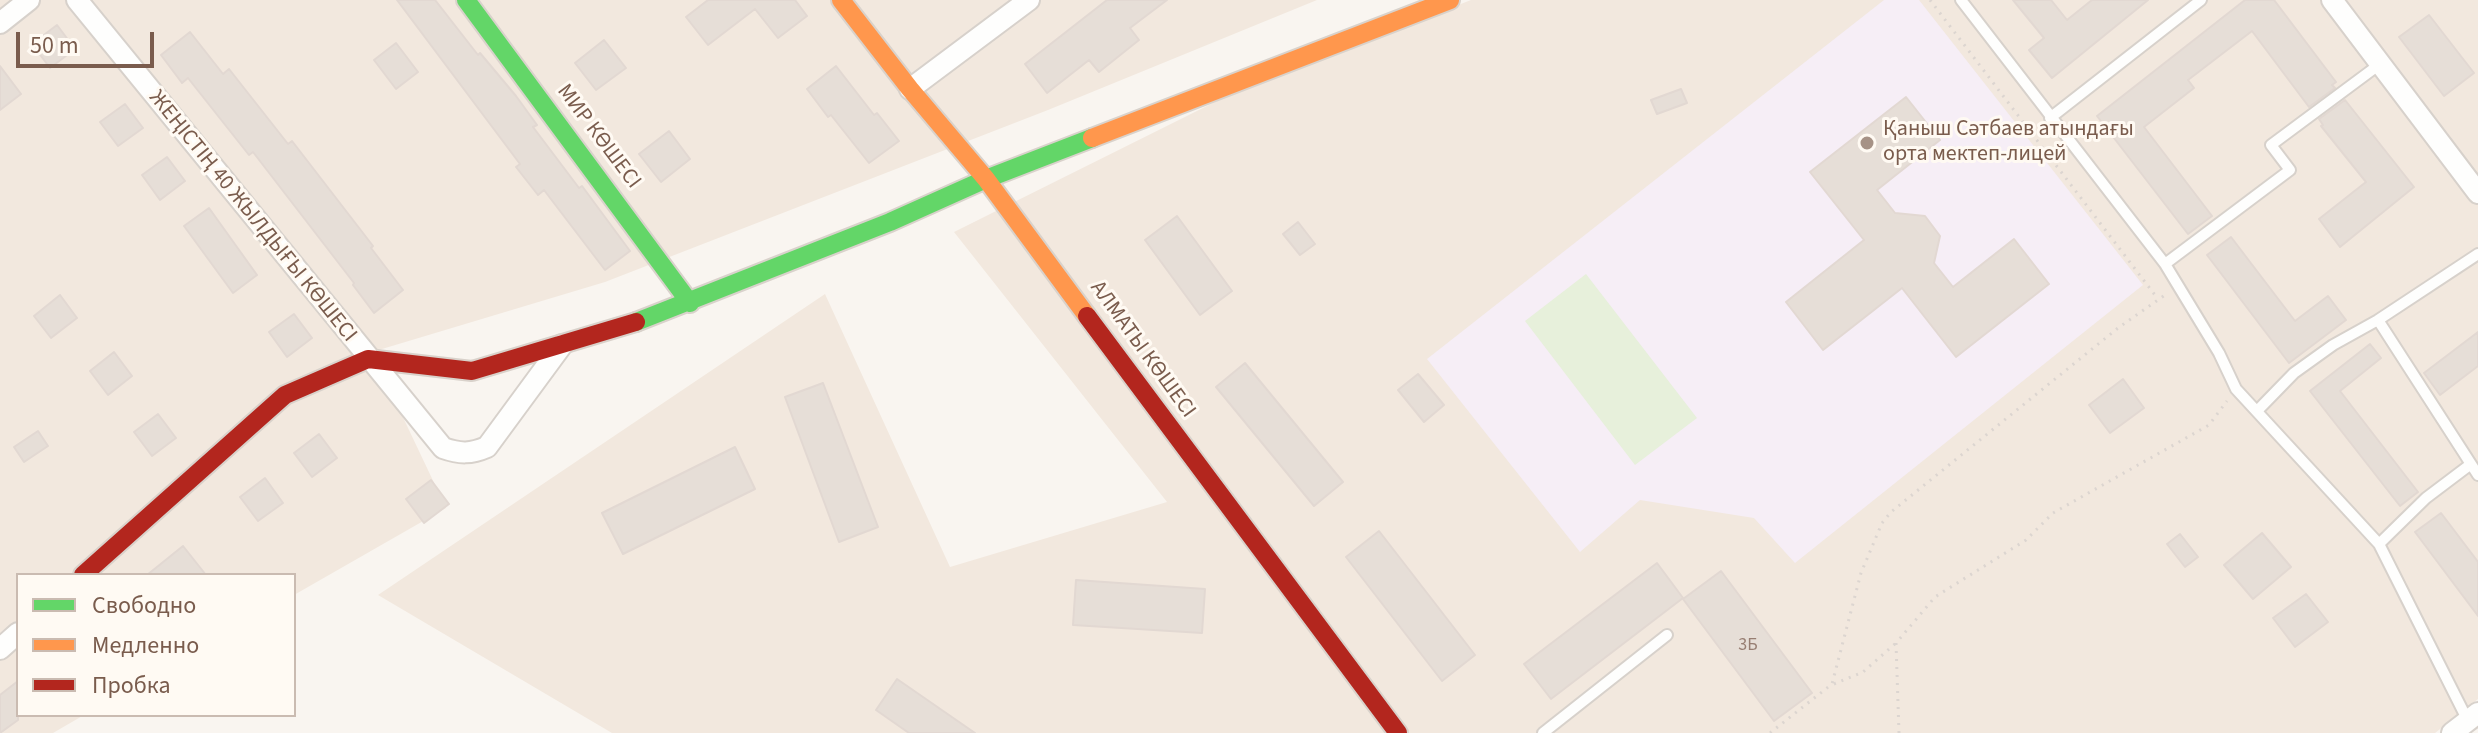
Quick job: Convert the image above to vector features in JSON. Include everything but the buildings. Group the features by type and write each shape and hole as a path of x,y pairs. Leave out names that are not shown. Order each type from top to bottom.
{"street":[{"path":"0,23 29,0"},
{"name":"ЖЕҢІСТІҢ 40 ЖЫЛДЫҒЫ КӨШЕСІ","path":"77,0 443,448 457,453 473,453 487,447 562,345"},
{"name":"МИР КӨШЕСІ","path":"466,0 690,303"},
{"name":"АЛМАТЫ КӨШЕСІ","path":"841,0 910,89 986,179 1398,733"},
{"path":"910,89 1029,0"},
{"path":"85,573 285,395 368,359 472,371 622,328 890,222 986,179 1450,0"},
{"path":"2332,0 2478,193"},
{"path":"0,649 16,635"}],"lane":[{"path":"1961,0 2165,264 2219,353 2236,389 2379,544 2468,725"},
{"path":"2050,118 2201,0"},
{"path":"2165,264 2290,170 2271,145 2380,64"},
{"path":"2257,411 2294,373 2333,345 2378,320 2478,254"},
{"path":"2378,320 2478,475"},
{"path":"2379,544 2426,498 2471,464"},
{"path":"1551,731 1667,635"}],"path":[{"path":"1930,0 2158,299"},
{"path":"1832,684 1861,573 1882,523 1891,512 2158,299 2179,286"},
{"path":"1770,733 1832,684 1863,672 1896,643 1935,597 2026,540 2053,513 2209,425 2236,389"},
{"path":"1896,643 1899,733"}],"shaded area":[{"path":"0,0 1317,0 1048,110 605,282 372,352 446,508 296,594 296,573 16,573 16,717 81,717 53,733 0,733"},
{"path":"1471,0 2478,0 2478,699 2435,733 612,733 378,595 825,294 950,567 1167,502 954,232 1227,96"},
{"name":"Қаныш Сәтбаев атындағы орта мектеп-лицей","path":"1884,0 1919,0 2143,285 1795,563 1754,518 1640,500 1580,552 1427,359"}],"green space":[{"path":"1586,274 1697,418 1635,465 1525,321"}],"traffic: fast":[{"path":"466,0 690,303"},
{"path":"636,322 1092,138"}],"traffic: slow":[{"path":"841,0 910,89 986,179 1087,316"},
{"path":"1092,138 1450,0"}],"traffic: jam":[{"path":"1087,316 1398,733"},
{"path":"85,573 285,395 368,359 472,371 636,322"}],"place":[{"name":"Қаныш Сәтбаев атындағы орта мектеп-лицей","path":"1867,143"}]}
